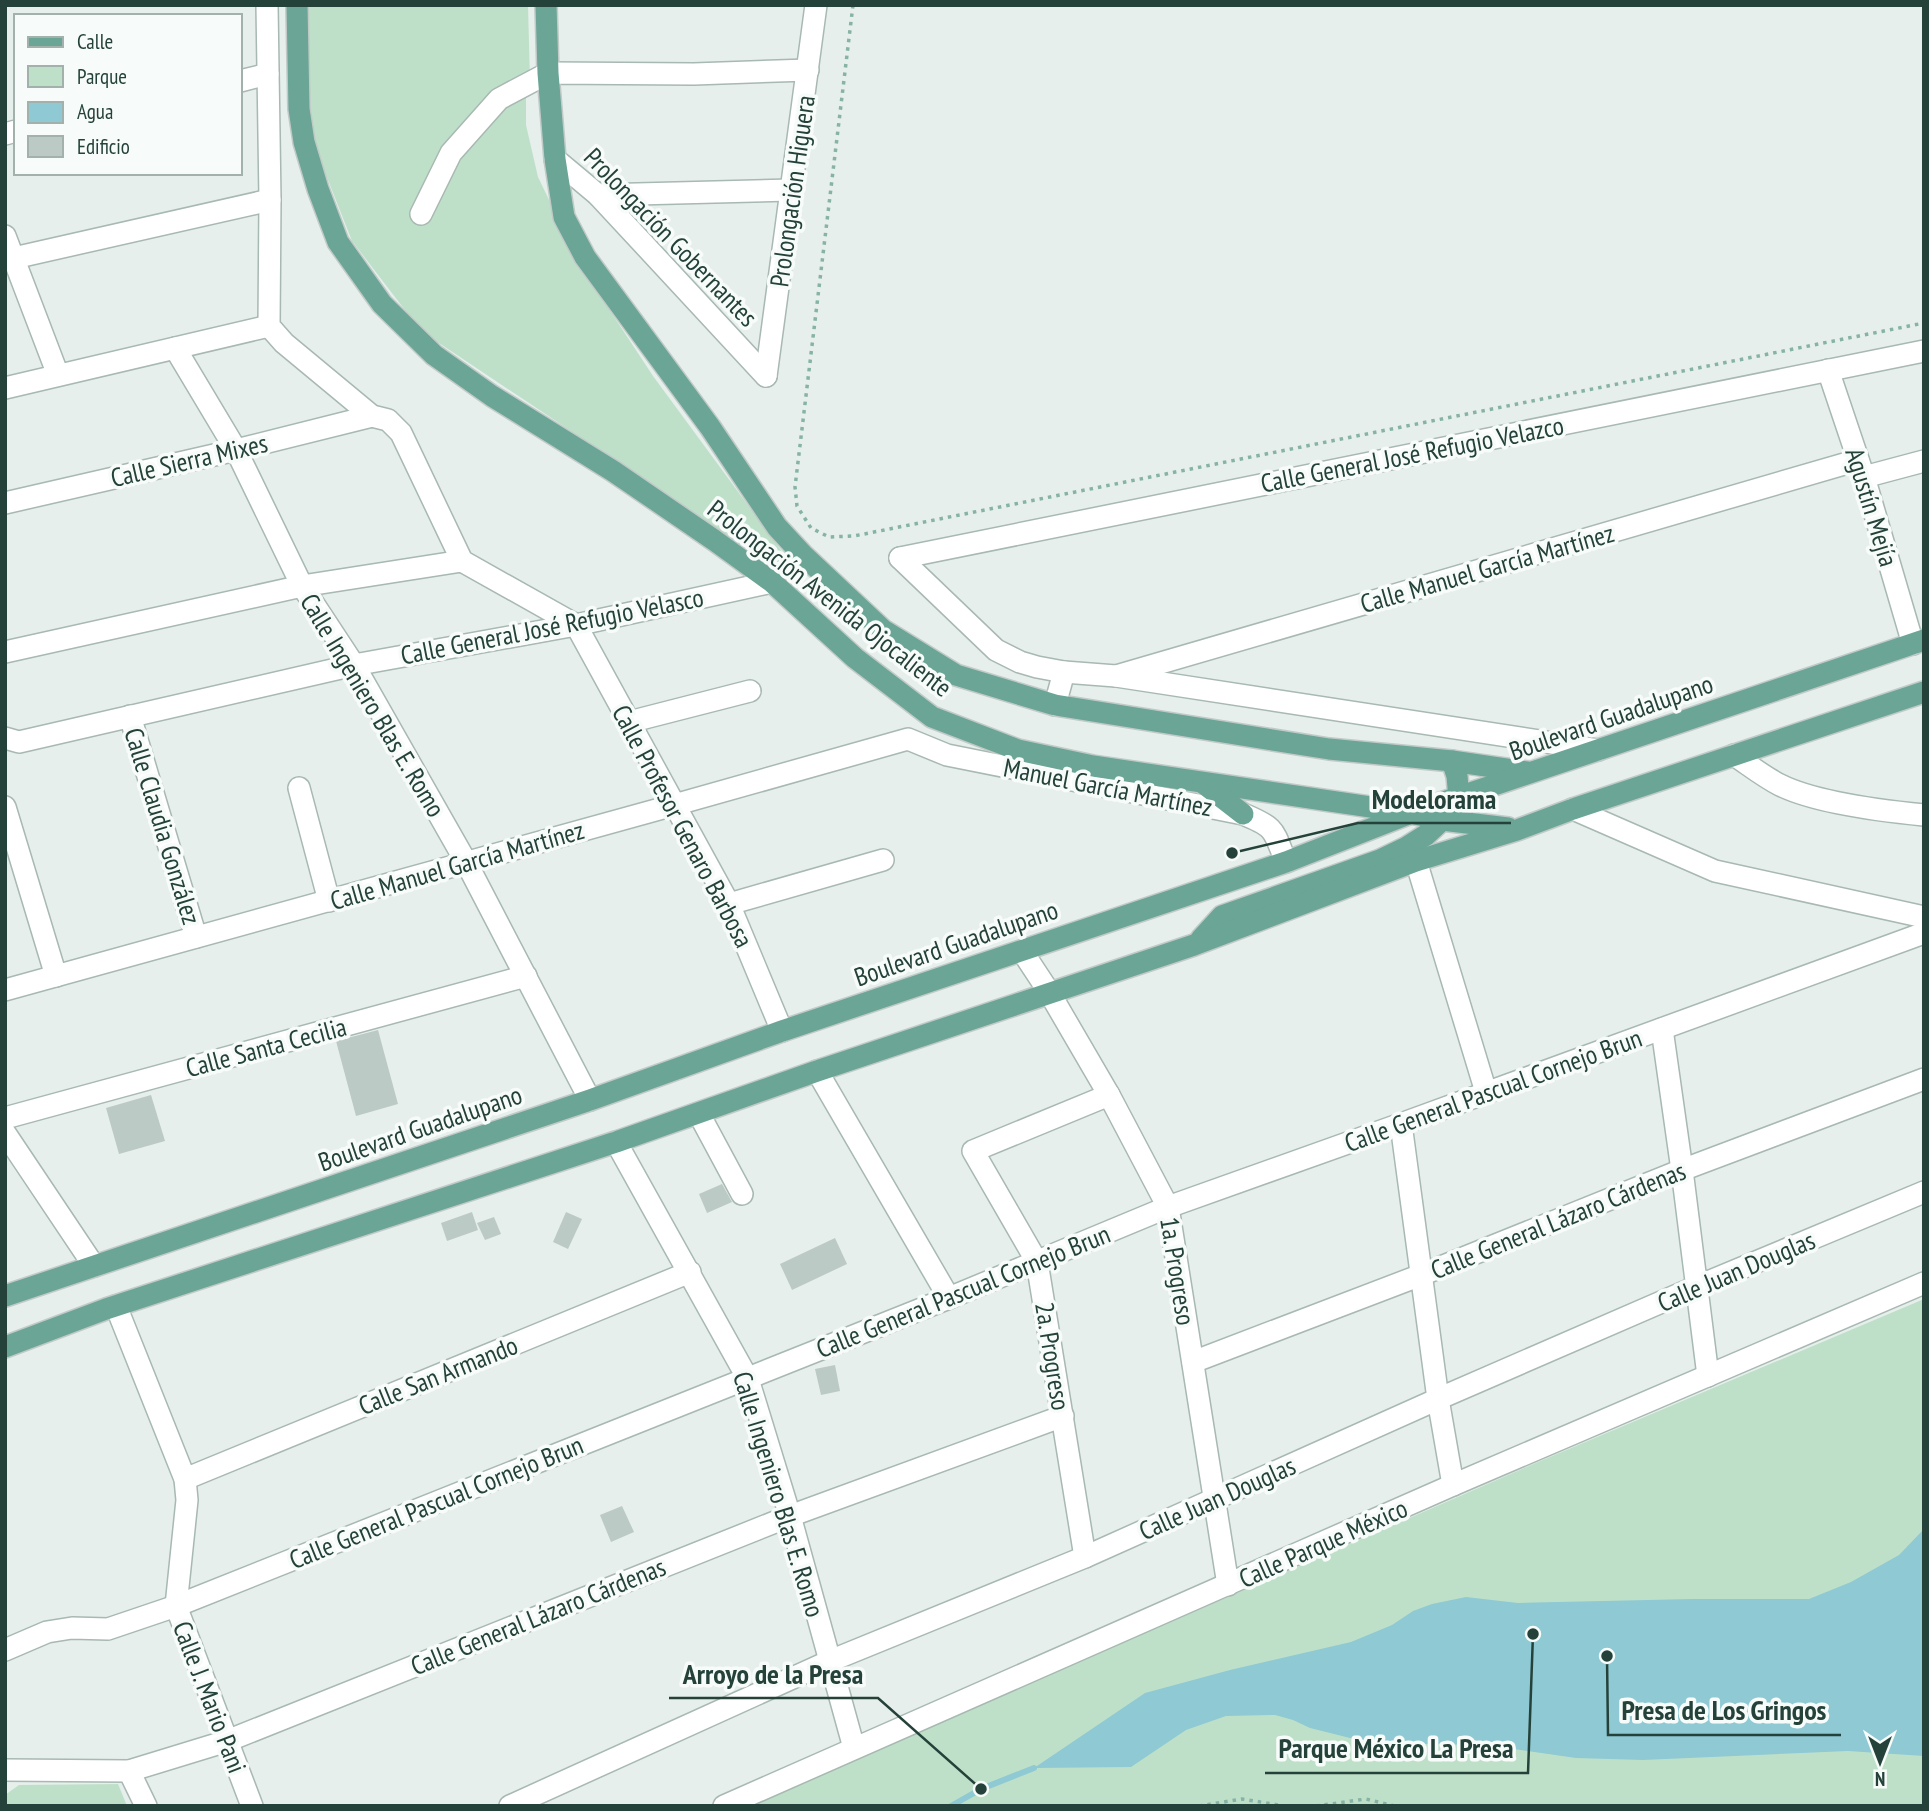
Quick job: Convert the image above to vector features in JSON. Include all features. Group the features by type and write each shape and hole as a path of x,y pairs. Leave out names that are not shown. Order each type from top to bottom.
{"main road":[{"name":"Prolongación Avenida Ojocaliente","path":"297,5 299,109 304,142 338,242 382,304 434,355 482,389 624,479 772,582 855,658 932,717 1018,750 1093,766 1517,830"},
{"name":"Prolongación Gobernantes","path":"545,5 555,159"},
{"name":"Prolongación Avenida Ojocaliente","path":"555,159 564,217 585,257 710,427 778,527 803,555 883,630 956,675 1055,705 1329,749 1452,761 1532,773"},
{"name":"Boulevard Guadalupano","path":"5,1296 590,1100 782,1031 1286,862 1411,813 1919,642"},
{"path":"5,1347 116,1306 617,1142 817,1071 1194,945 1416,861 1517,830 1924,692"},
{"path":"1194,945 1222,916 1380,860 1407,847 1442,820 1459,798 1457,776 1452,761"},
{"path":"1202,782 1244,814"}],"street":[{"path":"267,5 269,326 284,343 372,416 388,420 401,433 462,561 576,625"},
{"name":"Prolongación Higuera","path":"766,376 817,5"},
{"path":"421,214 451,153 499,99 548,73 716,74 808,70"},
{"path":"242,80 268,74"},
{"name":"Prolongación Gobernantes","path":"555,159 598,195 766,376"},
{"path":"598,195 791,190"},
{"path":"10,259 270,200"},
{"path":"5,236 10,259 58,375"},
{"path":"5,387 269,326"},
{"name":"Calle Ingeniero Blas E. Romo","path":"175,348 236,450 302,586 354,665 466,862 590,1100"},
{"name":"Calle General José Refugio Velazco","path":"1064,672 1037,667 996,650 900,558 1924,351"},
{"name":"Agustín Mejía","path":"1828,370 1919,642"},
{"name":"Calle Sierra Mixes","path":"5,503 372,416"},
{"name":"Calle Manuel García Martínez","path":"1116,676 1861,468 1924,461"},
{"path":"5,652 302,586 462,561"},
{"name":"Calle General José Refugio Velasco","path":"5,738 19,742 354,665 576,625 772,582"},
{"name":"Calle Profesor Genaro Barbosa","path":"576,625 729,904 782,1031"},
{"path":"1055,705 1064,672 1116,676 1598,750"},
{"path":"629,722 750,691"},
{"name":"Calle Claudia González","path":"130,716 196,937"},
{"name":"Calle Manuel García Martínez","path":"5,990 908,739"},
{"name":"Manuel García Martínez","path":"908,739 947,755 1244,814 1266,823 1274,831 1286,862"},
{"path":"1734,755 1787,788 1819,798 1924,815"},
{"path":"299,788 329,901"},
{"path":"5,807 57,976"},
{"path":"1573,809 1715,871 1924,917"},
{"path":"729,904 883,860"},
{"path":"1416,861 1486,1092"},
{"name":"Calle General Pascual Cornejo Brun","path":"5,1650 47,1632 72,1628 108,1629 176,1606 949,1298 1168,1207 1924,933"},
{"name":"1a. Progreso","path":"1022,951 1110,1095 1168,1207 1228,1585"},
{"name":"Calle Santa Cecilia","path":"5,1118 526,976"},
{"path":"1662,1029 1708,1376"},
{"path":"817,1071 949,1298"},
{"name":"Calle General Lázaro Cárdenas","path":"1193,1362 1421,1275 1682,1170 1924,1079"},
{"name":"2a. Progreso","path":"1085,1557 1037,1262 972,1151 1110,1095"},
{"path":"699,1114 742,1194"},
{"path":"1401,1124 1438,1399 1453,1485"},
{"path":"5,1133 93,1266"},
{"name":"Calle Ingeniero Blas E. Romo","path":"617,1142 748,1378 790,1516 854,1748"},
{"name":"Calle Juan Douglas","path":"510,1806 830,1661 1085,1557 1438,1399 1924,1192"},
{"name":"Calle San Armando","path":"185,1479 690,1272"},
{"name":"Calle Parque México","path":"724,1806 1453,1485 1924,1283"},
{"name":"Calle J. Mario Pani","path":"116,1306 185,1479 187,1500 176,1606 252,1806"},
{"name":"Calle General Lázaro Cárdenas","path":"5,1770 129,1771 227,1741 790,1516 1063,1416"},
{"path":"129,1771 146,1806"}],"path":[{"path":"853,5 795,487 797,506 811,528 829,537 854,536 1924,323"},
{"path":"1199,1806 1242,1799 1285,1806"},
{"path":"1316,1806 1367,1800 1395,1806"}],"green space":[{"path":"309,5 528,5 530,82 526,89 526,125 538,177 582,268 653,376 789,561 770,564 421,331 352,241 313,142"},
{"path":"1924,1299 1924,1806 748,1806 1538,1462"},
{"path":"118,1784 127,1806 5,1806 5,1795 19,1785"}],"water":[{"path":"1924,1529 1924,1756 1848,1751 1643,1760 1576,1758 1485,1745 1358,1740 1310,1728 1275,1715 1226,1716 1186,1730 1131,1767 1034,1768 1145,1693 1351,1642 1432,1604 1466,1597 1518,1603 1809,1599 1851,1582 1899,1555"}],"building":[{"path":"378,1030 398,1104 356,1116 336,1041"},
{"path":"151,1095 165,1141 119,1154 106,1108"},
{"path":"722,1184 732,1202 707,1213 699,1194"},
{"path":"472,1212 478,1230 447,1241 441,1223"},
{"path":"566,1212 582,1219 568,1249 553,1242"},
{"path":"494,1217 501,1234 485,1240 477,1223"},
{"path":"835,1238 847,1264 792,1290 780,1264"},
{"path":"835,1365 840,1391 821,1395 815,1369"},
{"path":"622,1506 634,1532 611,1542 600,1515"}],"waterway":[{"path":"951,1806 981,1789 1034,1768"}],"place":[{"name":"Modelorama","path":"1232,853"},
{"name":"Parque México La Presa","path":"1533,1634"},
{"name":"Presa de Los Gringos","path":"1607,1656"},
{"name":"Arroyo de la Presa","path":"981,1789"}]}
